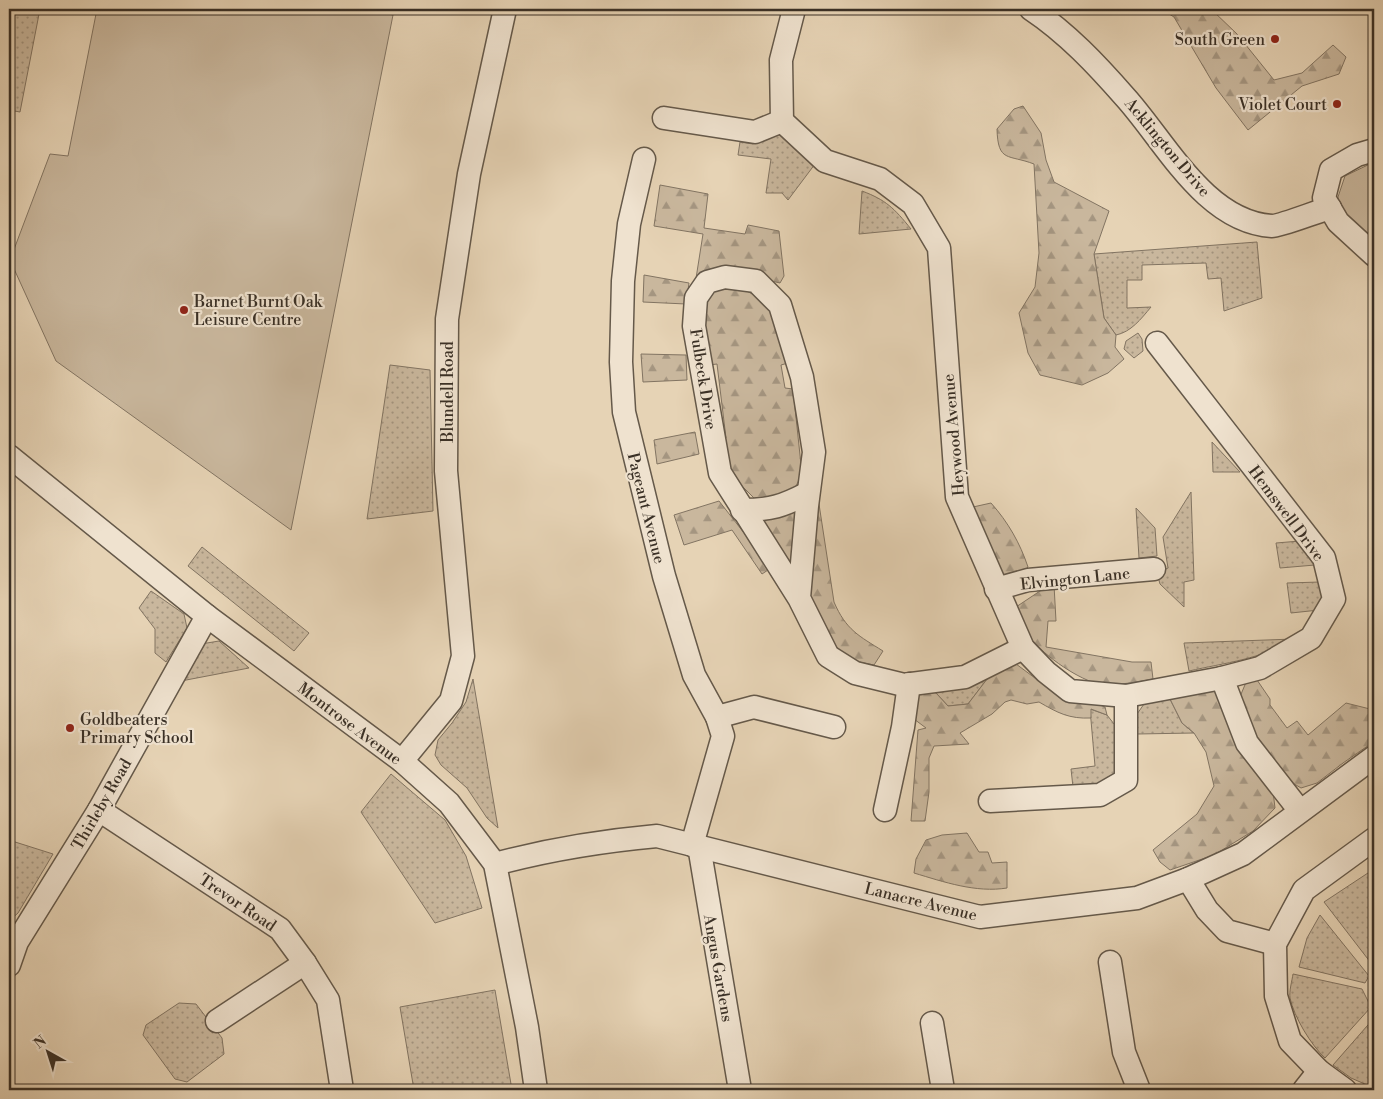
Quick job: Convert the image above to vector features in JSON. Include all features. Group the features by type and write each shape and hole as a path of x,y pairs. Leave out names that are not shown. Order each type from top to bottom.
{"street":[{"name":"Blundell Road","path":"402,760 451,701 463,656 446,471 447,319 468,174 506,9"},
{"path":"664,118 755,132 782,121 781,60 794,9"},
{"name":"Acklington Drive","path":"1031,9 1049,21 1075,44 1126,98 1202,192 1238,218 1273,226 1334,215"},
{"name":"Heywood Avenue","path":"782,121 825,161 880,179 912,204 939,248 957,497 1023,648 1046,672 1070,690 1126,696 1222,678"},
{"path":"1374,150 1357,155 1330,170 1324,198 1334,215 1374,255"},
{"name":"Pageant Avenue","path":"644,159 630,224 623,281 622,362 624,412 664,576 694,675 717,717 723,736 695,846"},
{"name":"Fulbeck Drive","path":"799,598 808,494 814,452 802,377 780,305 756,281 725,277 707,282 696,298 694,326 720,473 799,598 828,656 855,673 904,685 965,677 1023,648"},
{"name":"Hemswell Drive","path":"1157,343 1324,558 1334,599 1312,638 1260,668 1222,678"},
{"name":"Montrose Avenue","path":"9,456 207,616 402,760 448,803 495,864 527,1027 536,1090"},
{"path":"742,510 761,510 786,505 808,494"},
{"name":"Elvington Lane","path":"996,589 1028,580 1154,569"},
{"name":"Thirleby Road","path":"9,966 13,941 99,810 207,616"},
{"path":"1222,678 1246,743 1300,812"},
{"path":"885,810 903,727 909,684"},
{"path":"990,801 1100,796 1126,780 1126,696"},
{"path":"717,717 754,706 834,727"},
{"name":"Lanacre Avenue","path":"495,864 616,840 657,836 980,917 1138,898 1188,879 1243,854 1374,757"},
{"name":"Trevor Road","path":"99,810 280,929 305,963 328,1000 342,1090"},
{"path":"1345,1090 1319,1072 1290,1041 1276,996 1275,944 1304,890 1374,839"},
{"name":"Angus Gardens","path":"695,846 740,1090"},
{"path":"1188,879 1206,910 1226,931 1275,944"},
{"path":"1110,962 1124,1052 1139,1090"},
{"path":"217,1021 305,963"},
{"path":"932,1023 943,1090"},
{"path":"1304,1090 1319,1072"}],"green space":[{"path":"9,9 40,9 20,112 9,110"},
{"name":"Barnet Burnt Oak Leisure Centre","path":"97,9 365,9 393,15 291,530 56,361 10,260 50,154 68,156"},
{"path":"1161,9 1211,9 1237,34 1274,80 1302,73 1333,45 1346,57 1339,74 1302,86 1248,130 1216,88 1174,17"},
{"path":"1023,106 1041,133 1046,160 1054,182 1109,211 1094,254 1104,318 1116,335 1115,347 1124,359 1108,373 1082,385 1040,375 1028,353 1019,313 1035,287 1039,253 1034,164 1006,156 1000,147 997,129 1014,109"},
{"path":"781,130 815,164 788,200 782,193 766,193 771,159 738,155 740,142 753,144"},
{"path":"1374,162 1374,252 1338,223 1338,197 1345,176"},
{"path":"660,185 708,194 704,228 745,234 748,225 779,231 784,276 780,283 767,280 694,291 703,234 654,226"},
{"path":"862,191 889,206 900,215 911,229 859,234"},
{"path":"1257,242 1262,298 1224,311 1221,278 1208,279 1206,263 1142,265 1142,280 1127,280 1127,308 1151,307 1131,328 1116,335 1104,318 1094,254"},
{"path":"644,275 689,283 686,304 643,302"},
{"path":"737,286 760,298 774,316 788,363 781,365 785,388 793,389 802,474 792,494 758,502 735,479 722,450 721,439 726,438 717,364 709,365 704,331 705,297 715,288"},
{"path":"1138,333 1142,339 1143,351 1134,358 1124,349 1126,341"},
{"path":"641,354 686,355 687,380 643,382"},
{"path":"390,365 430,370 433,511 367,519"},
{"path":"695,432 699,454 657,464 654,440"},
{"path":"1212,442 1240,472 1213,472"},
{"path":"817,491 834,602 848,626 883,651 874,665 849,660 833,643 808,596"},
{"path":"1191,492 1194,580 1184,582 1184,607 1160,584 1157,573 1168,568 1163,537"},
{"path":"719,501 759,552 768,570 762,574 732,530 684,545 674,515"},
{"path":"991,503 1013,533 1028,567 1019,575 1006,579 997,572 973,507"},
{"path":"795,507 796,580 755,517"},
{"path":"1136,508 1155,528 1157,556 1139,558"},
{"path":"1300,541 1315,565 1280,568 1276,543"},
{"path":"202,547 309,633 294,651 188,566"},
{"path":"1320,582 1325,600 1319,610 1291,613 1287,583"},
{"path":"1054,585 1056,621 1048,621 1046,647 1132,662 1151,662 1153,679 1131,683 1098,684 1063,667 1036,645 1022,627 1016,607 1046,587"},
{"path":"151,591 184,614 187,628 166,662 155,653 155,629 139,608"},
{"path":"1294,639 1256,656 1189,671 1184,643"},
{"path":"219,641 249,668 181,681 201,644"},
{"path":"1012,661 1039,681 1105,707 1107,715 1091,709 1091,718 1076,717 1058,712 1039,702 1027,704 1011,700 1005,702 992,714 960,733 969,744 934,746 929,758 929,792 925,821 911,821 918,730 926,728 914,719 913,699 922,687 936,693 948,706 968,704 994,670"},
{"path":"994,670 968,704 948,706 936,693 963,687"},
{"path":"1255,677 1270,699 1270,705 1287,728 1297,721 1308,735 1346,703 1374,710 1374,739 1369,745 1317,783 1301,788 1286,779 1253,742 1239,699 1247,680"},
{"path":"473,679 498,828 487,818 467,788 441,765 435,755 438,740 466,702"},
{"path":"1219,688 1273,791 1275,808 1253,831 1214,855 1170,870 1160,862 1153,850 1197,814 1214,786 1206,752 1194,733 1182,723 1170,699"},
{"path":"1170,699 1182,723 1194,733 1137,734 1135,717 1144,704"},
{"path":"1090,709 1107,715 1118,729 1119,767 1110,782 1073,787 1071,769 1095,766"},
{"path":"391,774 445,820 466,856 482,908 435,923 361,812"},
{"path":"967,833 979,852 988,852 992,863 1007,862 1007,888 972,888 914,873 916,859 926,840 942,835"},
{"path":"12,841 53,854 18,913 9,921 9,850"},
{"path":"1374,869 1374,967 1324,902"},
{"path":"1320,915 1369,976 1365,983 1299,967 1307,938"},
{"path":"1293,974 1362,989 1371,1007 1325,1058 1314,1046 1295,1014 1290,998"},
{"path":"495,990 512,1090 414,1090 400,1007"},
{"path":"179,1003 196,1004 222,1038 224,1054 187,1082 175,1079 143,1035 146,1025"},
{"path":"1374,1018 1374,1088 1351,1078 1333,1065"}],"place":[{"name":"South Green","path":"1275,39"},
{"name":"Violet Court","path":"1337,104"},
{"name":"Barnet Burnt Oak Leisure Centre","path":"184,310"},
{"name":"Goldbeaters Primary School","path":"70,728"}]}
